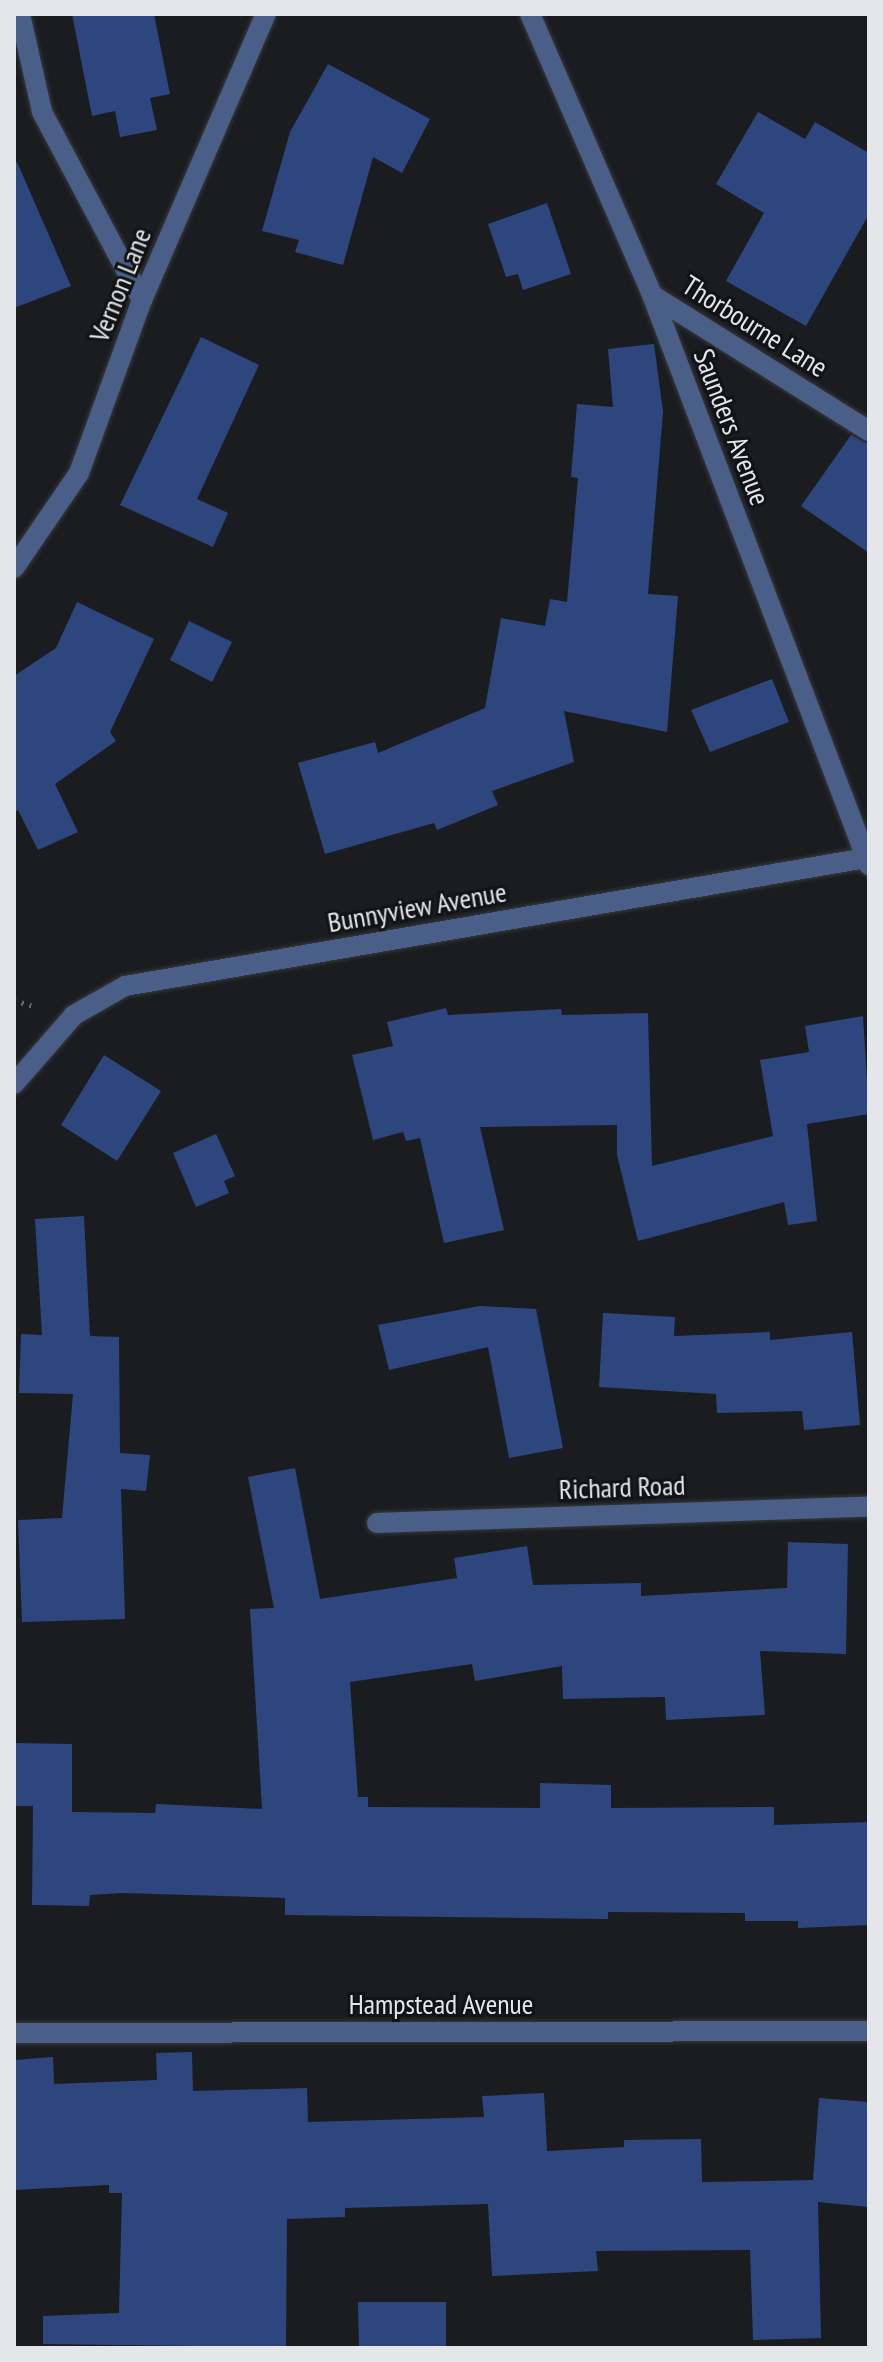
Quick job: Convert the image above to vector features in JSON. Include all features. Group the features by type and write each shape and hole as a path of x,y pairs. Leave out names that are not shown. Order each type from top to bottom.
{"street":[{"path":"20,14 42,112 142,300"},
{"name":"Vernon Lane","path":"14,568 79,473 142,300 266,14"},
{"name":"Saunders Avenue","path":"530,14 652,295 868,862"},
{"name":"Thorbourne Lane","path":"652,295 869,431"},
{"name":"Bunnyview Avenue","path":"14,1084 74,1015 125,986 868,862"},
{"name":"Richard Road","path":"377,1523 869,1507"},
{"name":"Hampstead Avenue","path":"14,2033 869,2031"}],"building":[{"path":"72,14 154,14 170,94 150,98 157,130 120,137 115,111 92,116"},
{"path":"328,64 430,119 402,173 373,157 343,265 295,252 299,240 262,231 290,132"},
{"path":"758,112 805,139 815,122 869,153 869,214 806,326 726,281 764,213 716,184"},
{"path":"17,162 71,286 14,308 14,163"},
{"path":"547,203 571,274 523,290 518,274 506,277 488,224"},
{"path":"201,337 259,365 197,499 228,513 213,547 120,505"},
{"path":"654,344 663,412 648,594 678,596 667,732 564,711 574,762 492,791 498,805 437,830 434,823 325,854 298,763 375,742 378,753 485,708 501,618 545,626 550,599 567,602 578,478 571,477 577,404 613,407 608,349"},
{"path":"851,435 869,444 869,553 801,506"},
{"path":"77,602 154,639 110,732 116,741 55,784 78,832 38,850 18,810 14,813 14,676 56,648"},
{"path":"189,621 232,642 212,682 170,660"},
{"path":"772,679 789,722 710,752 691,710"},
{"path":"446,1008 448,1015 561,1009 562,1015 648,1013 652,1166 773,1136 760,1060 809,1052 805,1026 863,1016 869,1114 807,1124 817,1221 788,1225 784,1202 638,1241 617,1155 617,1125 480,1127 504,1230 444,1243 420,1138 406,1141 403,1132 373,1140 352,1055 393,1046 387,1022"},
{"path":"104,1055 161,1091 117,1161 61,1125"},
{"path":"216,1134 235,1176 224,1181 229,1193 196,1207 173,1153"},
{"path":"84,1216 90,1336 119,1337 120,1453 150,1455 146,1491 121,1489 125,1619 22,1622 18,1520 62,1518 73,1394 19,1393 21,1334 42,1335 35,1219"},
{"path":"480,1306 536,1309 563,1448 509,1458 488,1347 389,1370 378,1325"},
{"path":"603,1313 675,1317 674,1336 770,1332 770,1340 852,1332 860,1425 804,1430 802,1411 717,1413 716,1394 599,1387"},
{"path":"295,1468 320,1599 457,1578 454,1558 527,1546 533,1585 641,1583 641,1596 787,1588 788,1542 848,1544 846,1654 760,1651 765,1715 666,1720 665,1697 563,1699 562,1666 475,1681 472,1664 350,1682 358,1797 368,1797 368,1807 540,1808 540,1783 611,1785 611,1808 774,1807 774,1825 869,1822 869,1925 798,1928 798,1921 745,1921 745,1913 608,1912 608,1919 285,1915 285,1898 122,1893 90,1895 89,1906 32,1905 33,1806 14,1806 14,1743 72,1744 72,1812 155,1813 156,1804 262,1809 250,1609 274,1608 248,1477"},
{"path":"192,2052 193,2091 307,2088 308,2122 484,2117 482,2096 544,2093 547,2151 624,2147 624,2140 701,2139 702,2182 813,2180 819,2098 869,2102 869,2207 818,2202 821,2338 753,2340 750,2250 596,2251 598,2271 492,2276 488,2204 345,2208 345,2217 287,2219 286,2347 43,2344 43,2316 119,2313 122,2193 109,2193 109,2185 14,2190 14,2060 53,2057 54,2084 157,2080 156,2053"},
{"path":"358,2302 446,2302 446,2348 359,2348"}]}
